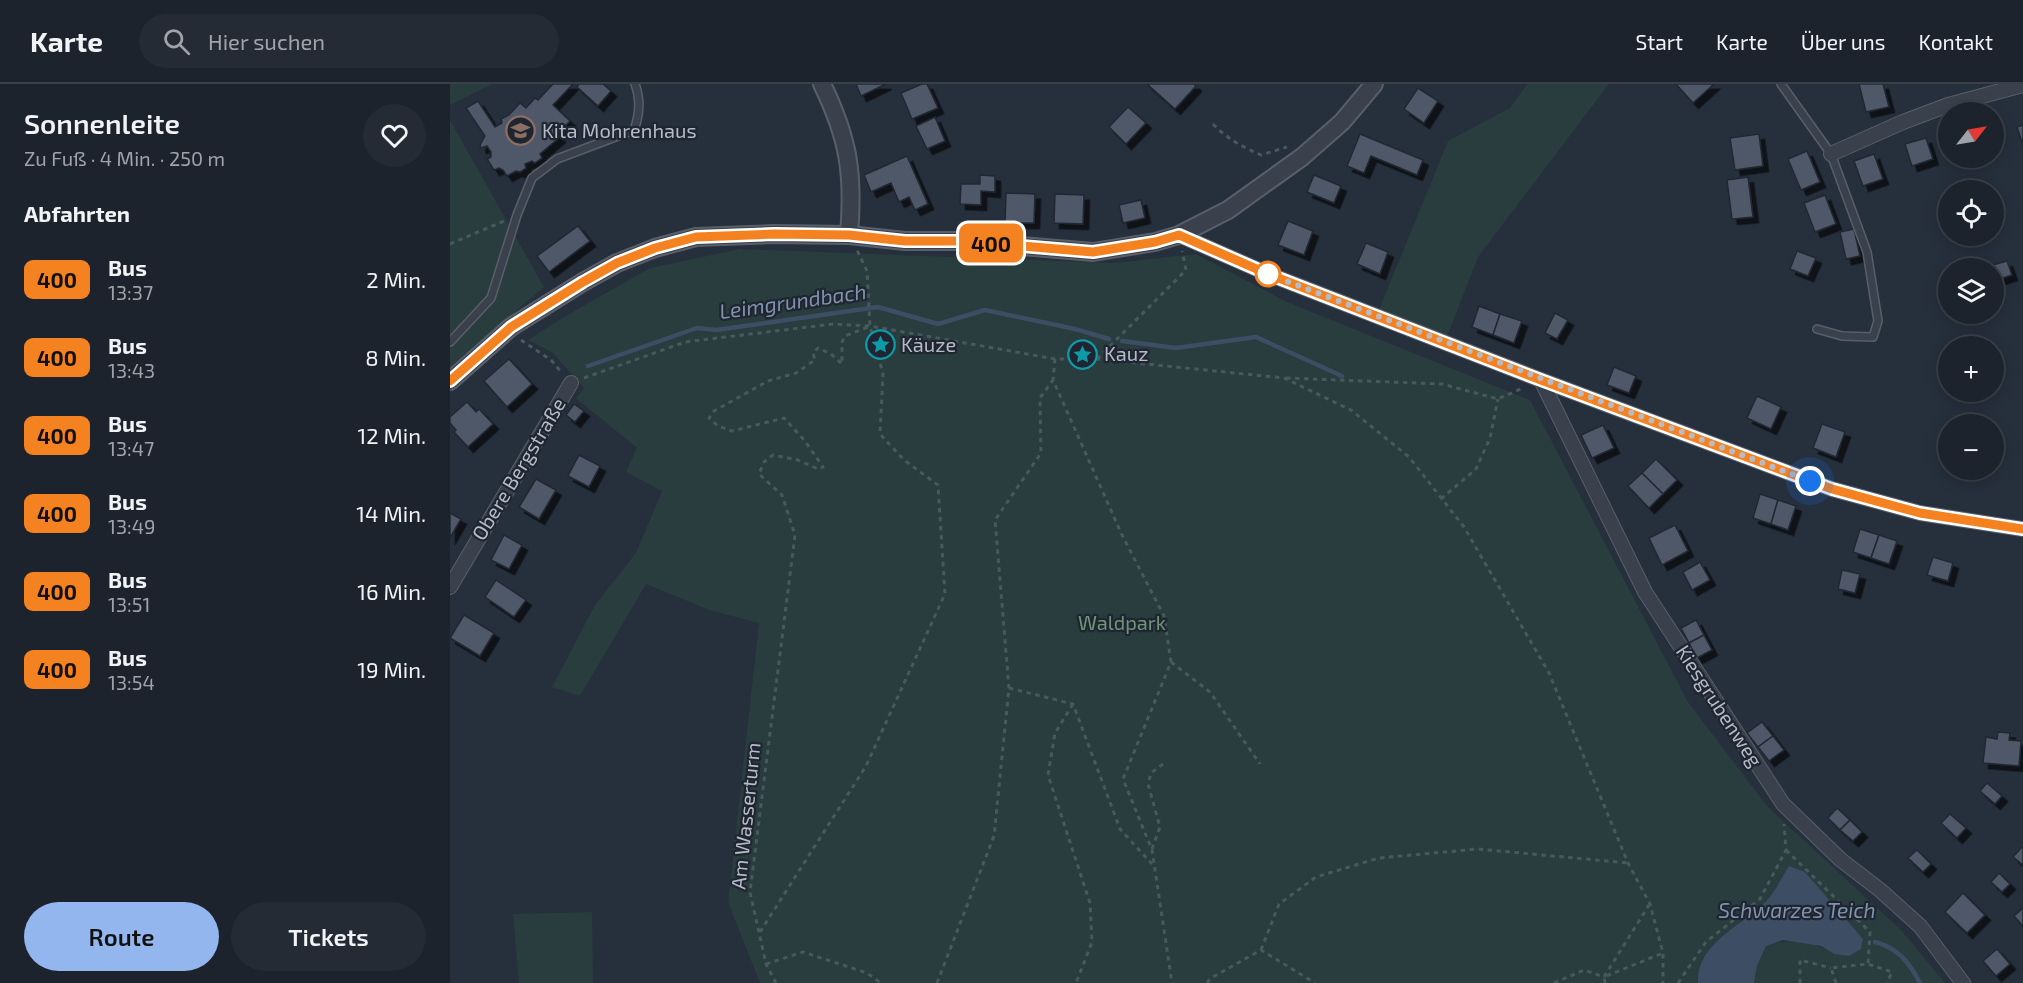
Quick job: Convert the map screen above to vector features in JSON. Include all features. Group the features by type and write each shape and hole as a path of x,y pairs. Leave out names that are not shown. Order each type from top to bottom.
{"street":[{"path":"822,84 844,139 850,165 852,201 849,235"},
{"path":"450,381 511,327 600,272 655,248 696,237 774,234 849,235 905,241 962,241 1093,252 1155,242 1179,235 1228,210 1302,157 1342,122 1374,84"},
{"path":"1831,153 1930,112 2023,85"},
{"path":"1179,235 1268,274 1541,380 1832,489 1920,513 2023,529"},
{"name":"Kiesgrubenweg","path":"1541,380 1645,592 1784,804 1841,860 1880,890 1920,926 1963,983"},
{"name":"Obere Bergstraße","path":"450,587 571,383"}],"lane":[{"path":"450,342 491,298 517,215 532,178 557,159 634,130 639,117 639,94 635,84"},
{"path":"1781,84 1831,153 1867,252 1878,321 1873,337 1842,336 1817,329"}],"path":[{"path":"1213,124 1222,134 1240,146 1261,155 1291,146 1302,157"},
{"path":"450,244 517,215"},
{"path":"759,934 866,766 945,594 938,485 904,460 880,434 883,374 870,326 867,272 849,235"},
{"path":"1097,359 1186,270"},
{"path":"571,383 685,342 833,324 870,326 1055,359 1097,359 1284,378 1442,384 1498,399 1541,380"},
{"name":"Am Wasserturm","path":"776,983 766,964 750,892 795,535 782,495 759,474 764,462 773,455 798,459 818,469 823,468 805,441 784,418 732,431 718,426 709,418 714,411 768,381 796,373 815,360 813,353 818,348 831,354 842,364 842,342 845,336 870,326"},
{"path":"525,344 551,360"},
{"path":"1055,359 1053,380 1122,535 1164,616 1171,662 1123,779 1152,850 1172,983"},
{"path":"1284,378 1351,410 1409,457 1464,527 1549,673 1628,863 1650,904 1663,953 1663,983"},
{"path":"937,983 994,836 1009,688 995,520 1041,453 1040,398 1053,380"},
{"path":"1441,499 1476,469 1490,438 1498,399"},
{"path":"1171,662 1210,692 1260,764"},
{"path":"1009,688 1073,704"},
{"path":"1073,704 1120,830 1154,865"},
{"path":"1073,704 1055,733 1048,775 1090,903 1092,942 1076,983"},
{"path":"1152,850 1160,827 1148,784 1151,773 1163,764"},
{"path":"1207,983 1211,978 1261,950 1279,904 1316,877 1379,858 1478,849 1628,863"},
{"path":"1678,983 1706,942 1760,899 1786,850 1870,932 1868,964"},
{"path":"1605,983 1604,977 1650,904"},
{"path":"1261,950 1315,983"},
{"path":"766,964 803,952 867,973 881,983"},
{"path":"1554,983 1584,970 1604,977 1663,953"},
{"path":"1802,982 1800,960 1831,968 1868,964 1892,972 1887,983"},
{"path":"1831,968 1836,983"}],"green space":[{"path":"450,84 492,84 450,105"},
{"path":"1527,84 1609,84 1478,257 1447,337 1378,312 1448,141 1510,108"},
{"path":"450,120 544,287 450,368"},
{"name":"Waldpark","path":"740,249 1114,263 1196,254 1287,302 1530,400 1688,702 1767,806 1901,930 1945,983 1754,983 1757,966 1766,945 1801,942 1818,946 1834,954 1789,866 1767,900 1711,948 1699,970 1698,983 760,983 728,902 759,623 709,610 646,584 580,696 552,687 595,605 636,553 662,491 626,472 637,448 576,398 584,388 553,353 528,340 650,268"},
{"path":"592,912 593,983 519,983 513,914"}],"water":[{"name":"Schwarzes Teich","path":"1789,866 1805,872 1863,939 1861,949 1849,956 1834,954 1821,946 1783,940 1766,946 1757,966 1754,983 1698,983 1699,970 1711,948 1767,900"}],"building":[{"name":"Kita Mohrenhaus","path":"553,84 573,84 553,105 570,121 557,134 560,137 540,154 542,158 535,163 532,161 525,164 526,168 520,172 516,171 507,176 499,168 494,170 487,159 491,157 491,152 487,146 481,148 480,145 485,136 466,108 478,101 495,127 502,123 501,119 509,115 520,103 526,108 535,98 538,100"},
{"path":"579,84 603,84 611,91 598,106 577,87"},
{"path":"856,84 886,84 861,96"},
{"path":"927,84 938,108 912,119 901,93"},
{"path":"1147,84 1194,84 1196,86 1175,109"},
{"path":"1676,84 1714,84 1693,103"},
{"path":"1859,84 1883,84 1889,107 1866,112"},
{"path":"1418,88 1438,101 1424,123 1404,109"},
{"path":"1128,107 1146,123 1126,144 1109,127"},
{"path":"935,117 945,141 927,149 916,126"},
{"path":"2023,125 2023,145 2017,127"},
{"path":"1360,134 1423,160 1417,175 1371,156 1364,173 1347,166"},
{"path":"1759,134 1763,166 1735,170 1730,138"},
{"path":"1926,138 1933,159 1912,166 1905,144"},
{"path":"1807,151 1820,182 1801,190 1788,159"},
{"path":"1874,154 1883,179 1863,186 1854,161"},
{"path":"907,156 928,204 915,210 909,197 899,202 891,183 871,192 864,175"},
{"path":"980,175 995,176 995,192 981,191 981,205 960,204 961,184 980,184"},
{"path":"1314,175 1341,186 1334,203 1307,192"},
{"path":"1748,177 1753,217 1732,219 1727,180"},
{"path":"1006,193 1035,194 1034,223 1005,223"},
{"path":"1055,194 1084,195 1083,224 1054,223"},
{"path":"1825,195 1836,224 1815,232 1804,203"},
{"path":"1141,200 1145,218 1123,223 1119,205"},
{"path":"1288,221 1313,231 1304,255 1278,245"},
{"path":"578,226 590,241 549,272 537,256"},
{"path":"1854,229 1860,256 1846,259 1840,232"},
{"path":"1366,243 1388,252 1380,274 1357,264"},
{"path":"1797,251 1816,258 1808,276 1790,269"},
{"path":"2007,261 2012,275 2004,278 2004,262"},
{"path":"1479,306 1500,314 1493,335 1472,327"},
{"path":"1555,313 1568,320 1557,339 1545,333"},
{"path":"1500,314 1522,321 1514,343 1493,335"},
{"path":"509,359 532,384 507,407 484,381"},
{"path":"1614,367 1636,376 1629,393 1607,385"},
{"path":"1757,396 1781,407 1771,429 1747,418"},
{"path":"467,402 476,412 479,409 493,424 468,447 454,432 456,430 450,423 450,417"},
{"path":"574,404 584,411 575,422 566,415"},
{"path":"1822,424 1845,432 1836,457 1813,448"},
{"path":"1603,425 1614,448 1592,458 1581,435"},
{"path":"579,455 600,466 589,487 568,476"},
{"path":"1656,459 1677,480 1663,494 1642,473"},
{"path":"1642,473 1663,494 1649,508 1628,486"},
{"path":"536,479 556,490 539,519 519,507"},
{"path":"1760,494 1778,500 1771,524 1753,518"},
{"path":"1778,500 1796,506 1788,530 1771,524"},
{"path":"450,513 461,519 450,538"},
{"path":"1675,525 1688,551 1662,565 1649,538"},
{"path":"1860,529 1879,535 1871,558 1853,552"},
{"path":"504,535 522,545 509,569 491,560"},
{"path":"1879,535 1897,541 1889,564 1871,558"},
{"path":"1933,557 1953,563 1948,581 1927,575"},
{"path":"1700,562 1710,580 1692,590 1683,572"},
{"path":"1842,570 1860,574 1855,593 1838,589"},
{"path":"496,580 526,600 514,617 485,597"},
{"path":"464,615 494,633 480,656 450,638"},
{"path":"1696,620 1704,635 1689,643 1681,628"},
{"path":"1704,635 1712,650 1697,658 1689,643"},
{"path":"1762,722 1773,736 1758,747 1747,733"},
{"path":"1998,732 2010,733 2009,740 2021,741 2019,766 1983,763 1986,737 1997,739"},
{"path":"1773,736 1784,750 1769,761 1758,747"},
{"path":"1987,783 2002,796 1995,804 1980,791"},
{"path":"1837,808 1850,820 1840,830 1828,818"},
{"path":"1950,814 1966,828 1957,838 1941,823"},
{"path":"1850,820 1862,832 1853,841 1840,830"},
{"path":"2023,848 2023,865 2013,857"},
{"path":"1917,850 1931,864 1923,872 1908,858"},
{"path":"1999,873 2010,884 2002,892 1991,882"},
{"path":"1963,893 1985,915 1967,933 1945,912"},
{"path":"2023,908 2023,926 2014,916"},
{"path":"1997,949 2010,964 1996,976 1983,961"}],"waterway":[{"name":"Leimgrundbach","path":"588,366 697,328 716,330 878,307 938,324 985,310 1075,329 1109,339"},
{"name":"Leimgrundbach","path":"1122,341 1176,348 1256,337 1342,376"},
{"name":"Leimgrundbach","path":"1875,942 1890,948 1902,957 1920,983"}],"bus line":[{"name":"400","path":"450,381 511,327 583,282 617,263 655,248 696,237 737,234 849,235 905,241 962,241 1093,252 1155,242 1179,235 1268,274 1541,380 1832,489 1920,513 2023,529"}],"place":[{"name":"Kita Mohrenhaus","path":"521,131"},
{"name":"Käuze","path":"880,345"},
{"name":"Kauz","path":"1083,354"}],"route":[{"path":"1268,274 1810,481"}]}
